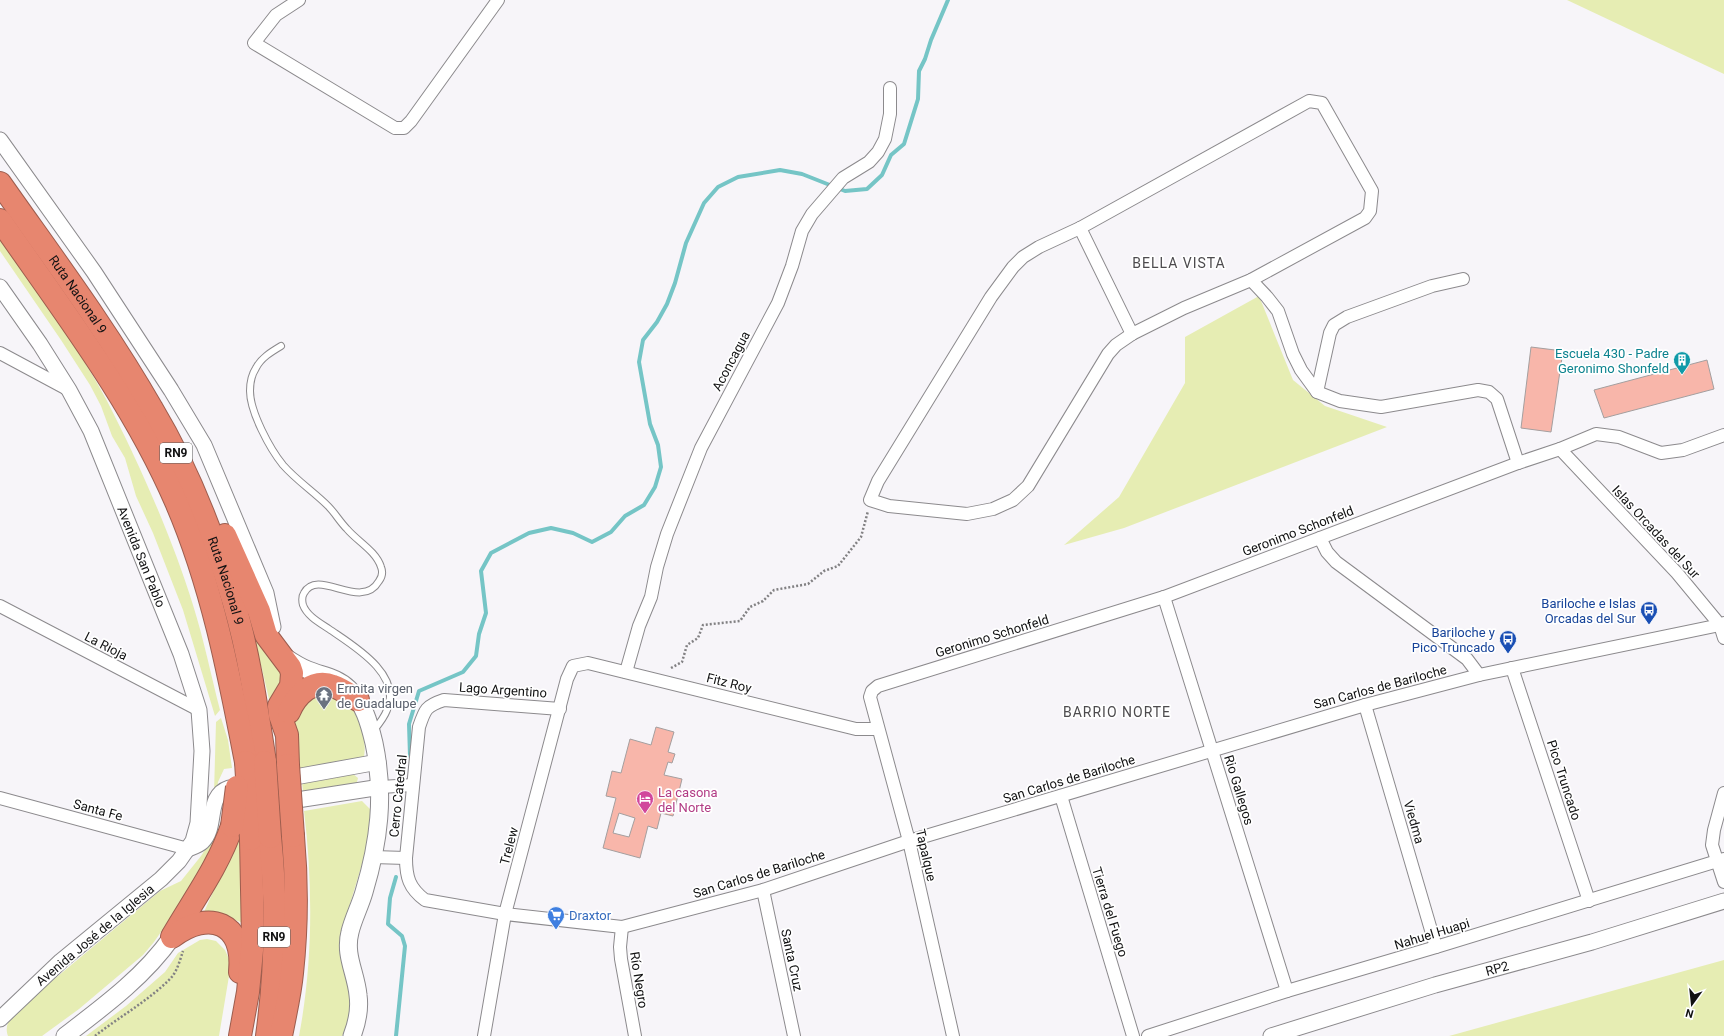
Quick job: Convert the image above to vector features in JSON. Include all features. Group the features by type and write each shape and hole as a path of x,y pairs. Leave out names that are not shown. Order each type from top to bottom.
{"highway":[{"name":"Ruta Nacional 9","path":"0,183 115,348 153,409 175,452 212,536 234,604 241,633 244,772"},
{"name":"Ruta Nacional 9","path":"0,220 88,346 135,422 176,502 199,562 215,612 234,701 244,772 261,838 274,873 273,982 267,1036"},
{"path":"115,348 151,388 169,415 184,444 251,594 266,635 290,667 292,673 291,686 282,698 280,715 287,736 292,771 293,836 297,896 292,974 281,1036"},
{"path":"287,736 289,712 292,704 300,694 306,690 322,684 332,685 358,700"},
{"path":"179,942 228,838 229,819 244,772"},
{"name":"Ruta Nacional 9","path":"240,1036 248,992 261,838"},
{"path":"179,942 183,929 194,924 218,924 234,935 239,946 241,959 230,1036"}],"main road":[{"path":"277,651 301,667 338,680 349,688 363,706 372,733 378,762 381,788 379,820 373,858 350,932 348,955 359,1002 357,1022 352,1036"},
{"path":"65,1036 99,1010 179,942"}],"street":[{"path":"299,0 276,15 254,44 395,128 404,128 411,121 498,0"},
{"name":"Aconcagua","path":"626,672 639,626 651,597 657,567 667,534 701,448 778,303 792,266 802,231 812,214 843,178 869,162 878,152 884,139 890,114 890,88"},
{"path":"1309,101 1322,104 1372,191 1370,211 1365,218 1251,280 1184,308 1132,334 1116,345 1108,354 1028,486 1013,500 993,509 966,514 889,506 870,500 878,481 992,297 1013,267 1023,257 1039,247 1080,228 1309,101"},
{"path":"0,140 94,272 168,384 204,445 266,593 277,651"},
{"path":"1080,228 1132,334"},
{"path":"1251,280 1278,311 1286,330 1293,354 1301,370 1317,392 1340,401 1381,407 1478,390 1488,392 1497,399 1518,463"},
{"path":"1317,392 1330,334 1334,325 1347,317 1432,286 1463,280"},
{"name":"Avenida San Pablo","path":"0,287 40,344 69,390 91,431 181,654 199,710 202,750 199,815 196,833 188,849"},
{"path":"0,353 69,390"},
{"name":"Geronimo Schonfeld","path":"878,686 1164,597 1518,463 1560,449 1596,434 1619,437 1661,453 1683,450 1724,435"},
{"name":"Islas Orcadas del Sur","path":"1560,449 1677,573 1722,624 1724,638"},
{"path":"1320,538 1327,552 1336,562 1467,659 1479,675"},
{"name":"Rio Gallegos","path":"1164,597 1287,991"},
{"name":"La Rioja","path":"0,606 199,710"},
{"name":"San Carlos de Bariloche","path":"425,900 506,914 622,927 764,890 909,841 1365,705 1479,675 1722,624"},
{"name":"Fitz Roy","path":"573,666 588,663 856,729 878,729"},
{"name":"Trelew","path":"484,1036 506,914 567,679 573,666"},
{"name":"Pico Truncado","path":"1512,668 1589,901"},
{"name":"Tapalque","path":"878,686 872,691 870,697 909,841 953,1036"},
{"name":"Lago Argentino","path":"444,700 560,709"},
{"name":"Cerro Catedral","path":"425,900 416,894 406,875 406,858 419,728 424,711 430,705 444,700"},
{"name":"Viedma","path":"1365,705 1436,948"},
{"path":"292,771 378,762"},
{"path":"188,849 203,841 210,829 217,796 244,772"},
{"path":"297,800 381,788 414,785"},
{"path":"1724,793 1714,830 1712,845 1720,860 1724,882"},
{"name":"Tierra del Fuego","path":"1061,796 1133,1036"},
{"name":"Santa Fe","path":"0,798 188,849"},
{"path":"212,818 229,819"},
{"name":"Avenida José de la Iglesia","path":"0,1019 61,961 167,874 188,849"},
{"path":"373,858 406,858"},
{"name":"Nahuel Huapi","path":"1148,1036 1287,991 1436,948 1720,860"},
{"name":"Santa Cruz","path":"764,890 794,1036"},
{"name":"RP2","path":"1271,1036 1435,985 1592,942 1722,903"},
{"name":"Río Negro","path":"622,927 620,947 621,959 635,1036"}],"lane":[{"path":"281,346 263,359 256,368 252,378 250,392 253,406 264,433 283,464 328,507 347,530 377,559 381,568 382,577 376,586 361,593 316,584 307,587 302,595 302,603 315,620 367,655 378,666 384,677 390,697 388,709 372,733"}],"path":[{"path":"671,668 682,662 687,644 698,638 704,625 740,621 750,607 763,601 774,590 808,584 824,571 838,566 861,537 870,500"},
{"path":"95,1036 150,995 170,978 179,964 179,942"}],"green space":[{"path":"1567,0 1724,0 1724,74"},
{"path":"0,238 82,358 106,399 142,474 185,579 197,618 220,710 215,716 183,610 153,533 136,496 125,458 112,436 101,406 90,385 0,251"},
{"path":"1259,296 1293,380 1325,406 1387,427 1124,528 1064,545 1119,497 1185,383 1185,337"},
{"path":"246,618 258,639 283,673 274,721 262,669"},
{"path":"324,690 354,707 364,738 364,757 299,770 294,716 296,707"},
{"path":"221,718 228,740 232,768 224,769 218,782 217,793 214,793 216,722"},
{"path":"353,774 358,778 357,782 354,784 303,792 302,782"},
{"path":"362,801 371,810 372,816 366,851 343,927 352,997 349,1023 342,1036 299,1036 307,980 310,924 309,867 304,811"},
{"path":"223,822 212,850 172,916 143,955 79,1009 42,1036 8,1036 7,1025 16,1011 160,891 181,881 201,856"},
{"path":"241,830 243,923 222,915 204,912"},
{"path":"207,939 216,941 225,950 229,959 230,970 219,1036 86,1036 126,1006 165,972 178,953 200,940"},
{"path":"1724,960 1724,1036 1449,1036"}],"building":[{"path":"1531,347 1563,351 1551,432 1521,428"},
{"name":"Escuela 430 - Padre Geronimo Shonfeld","path":"1707,360 1714,389 1604,418 1594,390"},
{"path":"656,727 674,732 668,752 675,754 672,763 668,762 664,775 682,779 673,816 661,813 657,829 648,826 640,858 603,848 616,798 606,796 612,771 621,773 630,739 651,745","holes":["619,813 635,818 629,837 613,833"]}],"waterway":[{"path":"410,756 409,724 419,691 463,672 476,656 479,634 486,613 481,571 491,553 529,533 551,528 573,533 592,542 611,532 625,516 644,505 655,487 661,467 658,445 650,424 639,362 643,340 657,322 667,304 675,283 686,243 704,203 718,187 738,177 780,170 802,174 845,191 867,189 882,175 891,155 904,144 918,99 919,71 948,0"},
{"path":"396,877 390,898 388,924 402,936 405,946 396,1036"}],"place":[{"name":"Escuela 430 - Padre Geronimo Shonfeld","path":"1682,375"},
{"name":"Bariloche e Islas Orcadas del Sur","path":"1649,625"},
{"name":"Bariloche y Pico Truncado","path":"1508,654"},
{"name":"Ermita virgen de Guadalupe","path":"324,710"},
{"name":"La casona del Norte","path":"645,814"},
{"name":"Draxtor","path":"556,930"}],"district":[{"name":"BELLA VISTA","path":"1179,263"},
{"name":"BARRIO NORTE","path":"1117,712"}]}
